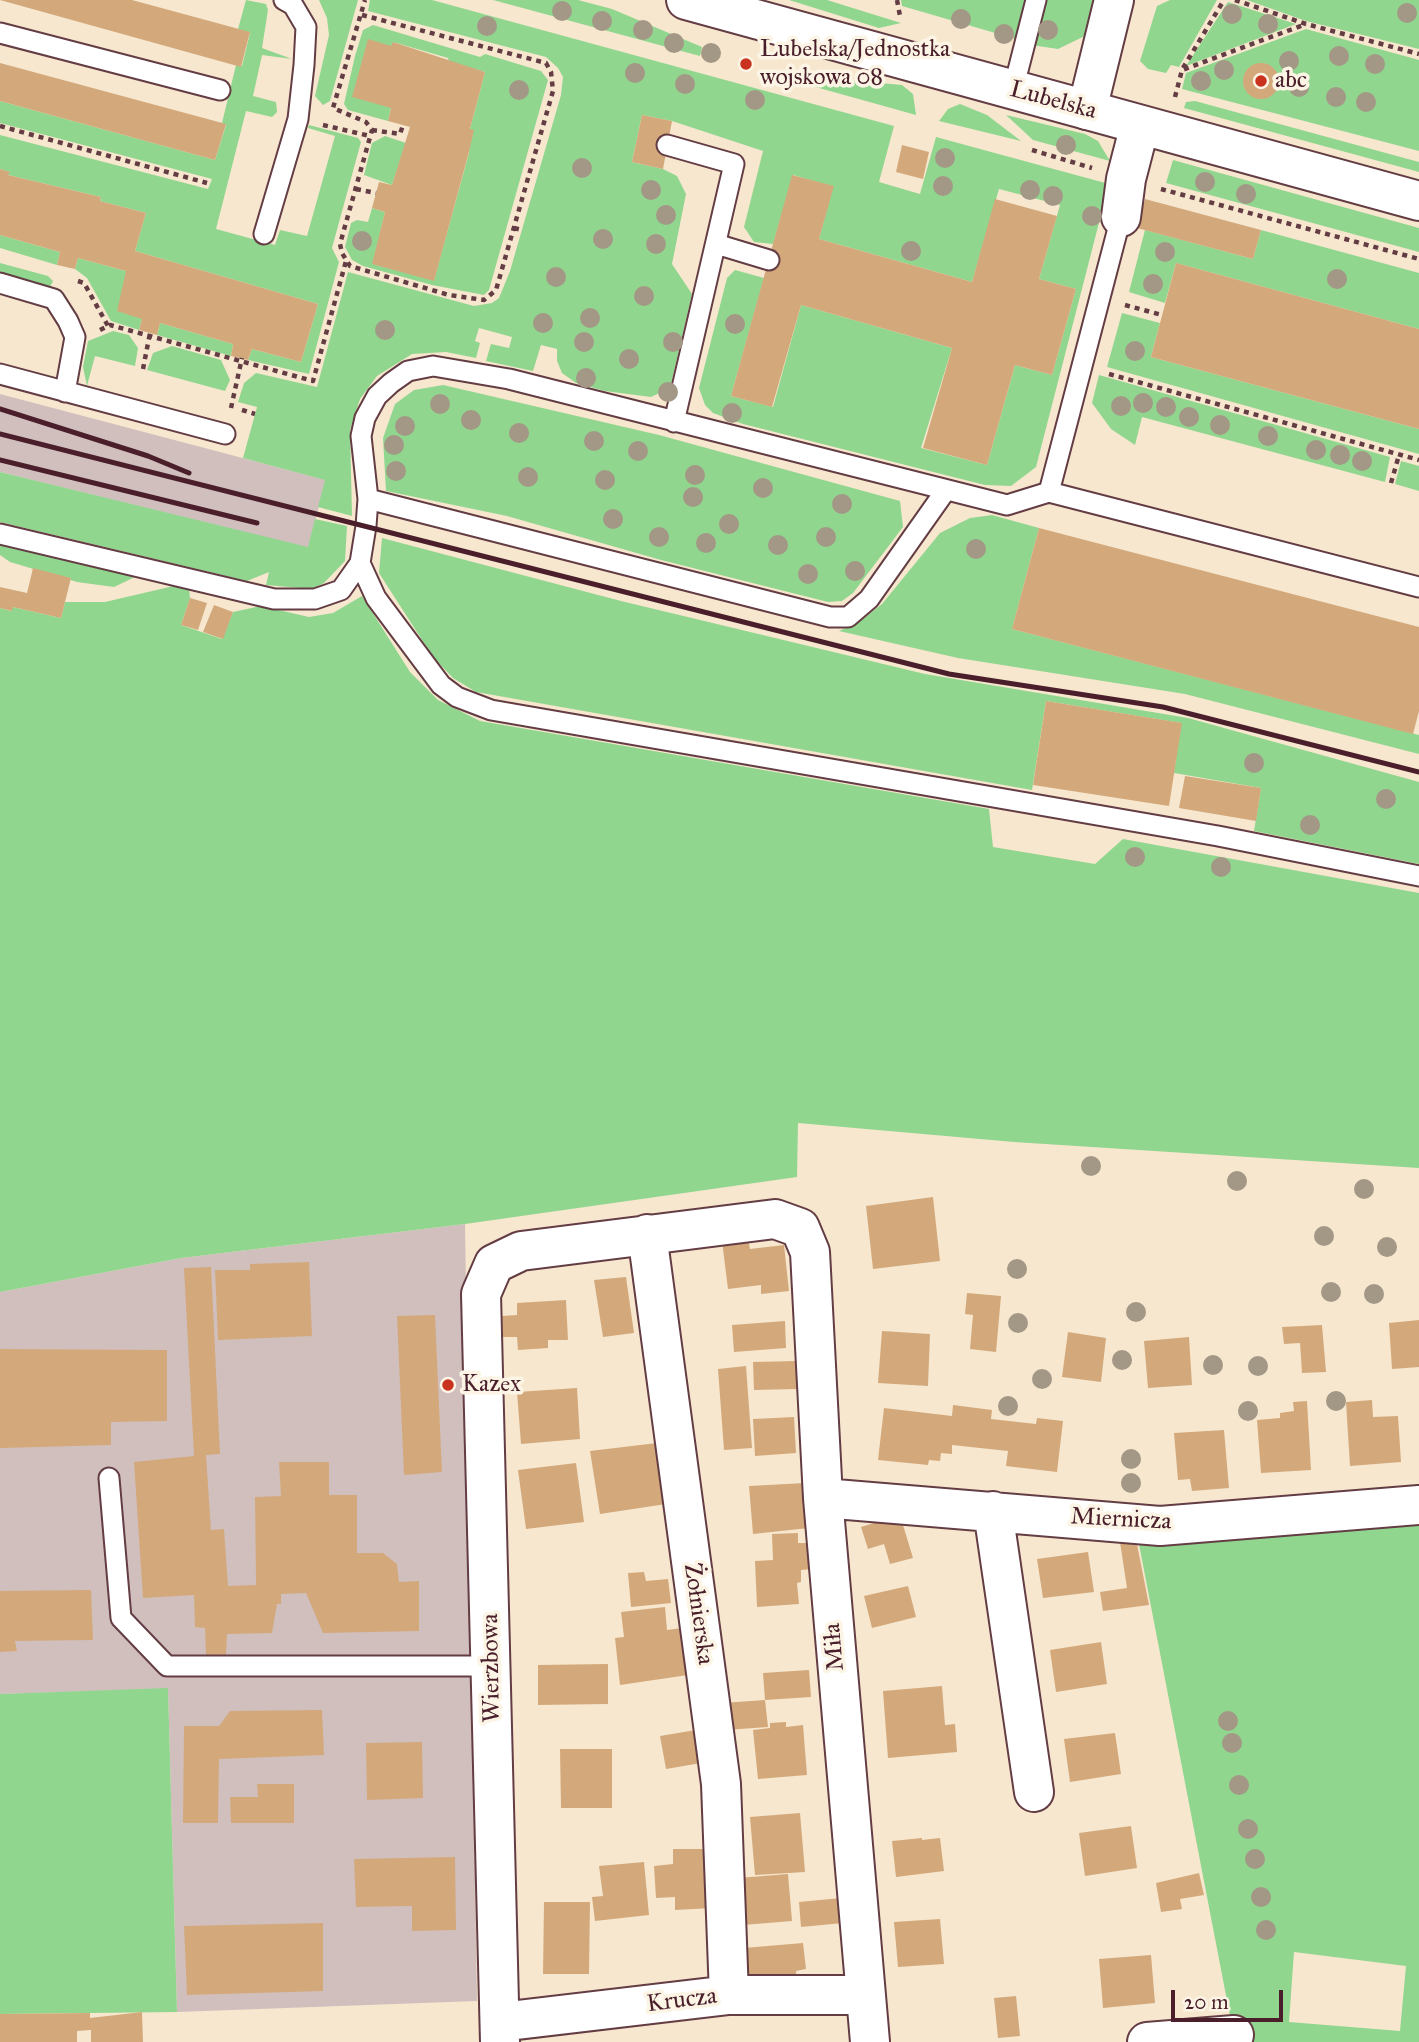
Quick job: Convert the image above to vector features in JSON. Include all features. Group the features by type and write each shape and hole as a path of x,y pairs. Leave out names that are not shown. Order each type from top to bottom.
{"street":[{"name":"Lubelska","path":"686,0 1419,201"},
{"path":"1087,110 1114,0"},
{"path":"1121,217 1126,179 1140,125"},
{"name":"Miła","path":"647,1234 775,1219 800,1228 810,1252 823,1499 870,2042"},
{"name":"Wierzbowa","path":"500,2032 481,1294 494,1264 521,1251 647,1234"},
{"name":"Żołnierska","path":"647,1234 721,1784 729,1996"},
{"name":"Miernicza","path":"823,1499 993,1511 1169,1517 1419,1504"},
{"path":"993,1511 1034,1792"},
{"name":"Krucza","path":"500,2032 729,1996 864,1995"},
{"path":"1147,2042 1234,2035"}],"lane":[{"path":"264,234 298,119 307,34 299,12 284,0"},
{"path":"1013,90 1036,0"},
{"path":"0,33 220,90"},
{"path":"667,145 734,163 674,422"},
{"path":"1049,492 1121,217"},
{"path":"716,244 769,261"},
{"path":"0,283 54,299 68,321 75,337 65,392"},
{"path":"0,534 274,600 315,600 341,590 360,563 368,499 361,436 365,418 377,396 408,371 433,366 473,372 1007,505 1049,492 1419,587"},
{"path":"0,374 225,434"},
{"path":"368,499 830,617 848,617 869,599 946,490"},
{"path":"360,563 376,598 441,685 457,697 491,710 1205,833 1419,876"},
{"path":"109,1478 121,1618 167,1666 492,1667"}],"path":[{"path":"362,15 546,63 554,80 496,290 484,300 458,297 412,284 350,266 346,261 340,244 371,133 366,122 333,108 365,0"},
{"path":"897,0 900,16"},
{"path":"1177,91 1182,70 1224,0"},
{"path":"1235,0 1306,24 1419,54"},
{"path":"1182,70 1306,24"},
{"path":"298,119 371,133 400,135 403,125"},
{"path":"0,127 207,183"},
{"path":"1032,150 1126,179 1419,259"},
{"path":"356,189 376,194"},
{"path":"514,228 522,230"},
{"path":"94,332 110,325 313,381 346,261"},
{"path":"1118,315 1121,304 1162,315"},
{"path":"143,369 150,335"},
{"path":"225,434 242,360"},
{"path":"1103,372 1419,460"},
{"path":"1391,483 1399,455"}],"shaded area":[{"path":"0,394 326,480 308,548 0,472"},
{"path":"465,1224 477,2001 177,2012 168,1689 0,1694 0,1292 181,1258"}],"green space":[{"path":"246,0 266,4 268,10 262,48 292,59 262,55 253,96 276,102 277,112 272,117 246,111 216,229 275,245 280,230 307,236 335,136 308,128 309,125 358,138 361,142 332,248 339,262 309,374 248,360 252,349 301,362 318,304 135,251 146,213 100,201 101,197 8,175 9,172 0,169 0,135 208,189 212,179 0,123 0,101 215,160 226,125 222,123 236,65 242,66 250,33 238,29"},
{"path":"319,0 358,0 330,101 323,105 315,96 329,35 327,18"},
{"path":"370,0 432,0 894,126 879,182 920,194 936,137 1109,184 1036,467 1011,486 985,485 743,424 713,413 705,405 699,388 727,278 735,270 764,278 731,396 773,407 801,305 952,348 921,448 987,465 1015,365 1052,375 1076,289 1039,279 1060,205 999,189 972,282 819,239 833,187 793,175 773,244 754,242 744,227 763,151 672,121 642,115 632,162 663,169 677,176 686,194 672,264 692,294 670,388 651,397 605,391 576,383 562,373 557,361 557,349 541,345 533,371 486,361 491,344 509,348 512,337 479,328 475,341 480,343 476,358 446,352 412,354 377,376 360,399 350,430 352,516 318,507 325,480 243,458 257,407 238,402 244,383 256,373 317,387 348,272 474,306 492,303 499,298 510,271 561,95 563,77 546,57 368,11"},
{"path":"493,0 578,0 612,9 702,47 700,56"},
{"path":"789,0 827,0 901,23 879,28"},
{"path":"901,0 1027,0 1016,39 902,6"},
{"path":"1042,0 1100,0 1089,34 1058,49 1031,45"},
{"path":"1170,0 1217,0 1179,67 1171,65 1166,73 1148,69 1140,61 1157,6"},
{"path":"1247,0 1419,0 1419,49 1306,21"},
{"path":"1228,2 1296,24 1186,66"},
{"path":"373,25 480,57 485,54 541,71 548,80 489,290 484,295 432,285 363,266 352,260 345,247 351,223 357,220 368,222 372,208 385,212 373,264 434,280 469,153 470,129 485,72 393,42 391,108 388,121 348,110 344,104 355,56 363,30"},
{"path":"1306,29 1419,60 1419,151 1182,89 1186,73"},
{"path":"814,77 902,85 913,94 916,115 812,86"},
{"path":"1195,101 1419,162 1419,172 1184,108 1186,102"},
{"path":"960,104 987,115 1021,141 939,121 948,109"},
{"path":"1006,115 1085,134 1098,141 1110,161 1033,140"},
{"path":"385,136 406,143 392,185 364,175 372,143"},
{"path":"1173,160 1419,228 1419,252 1166,183"},
{"path":"1145,230 1253,259 1261,230 1419,273 1419,329 1176,263 1165,303 1129,292"},
{"path":"0,235 60,252 57,265 0,248"},
{"path":"78,258 126,271 142,319 139,330 111,321 87,278 75,269"},
{"path":"0,263 48,276 53,281 50,287 0,275"},
{"path":"1122,313 1160,323 1151,357 1419,429 1419,454 1107,367"},
{"path":"160,323 233,344 231,356 157,335"},
{"path":"113,331 129,335 138,348 135,366 95,356 87,386 83,367 88,341"},
{"path":"172,346 221,360 230,380 225,391 147,370 153,353"},
{"path":"1099,375 1390,457 1385,482 1142,417 1135,445 1111,429 1092,403"},
{"path":"443,385 659,435 900,501 903,527 853,593 842,601 828,602 661,560 507,516 386,491 383,438 395,404 414,390"},
{"path":"1401,461 1419,466 1419,491 1395,484"},
{"path":"0,472 308,547 315,519 347,526 345,561 324,583 312,589 266,585 269,572 247,581 0,522"},
{"path":"992,515 1039,528 1012,629 1419,735 1419,754 1185,694 958,658 839,631 860,621 882,604 940,533 970,518"},
{"path":"382,538 621,601 925,674 1188,718 1419,782 1419,864 1254,831 1261,788 1174,773 1181,723 1046,701 1032,790 476,692 453,678 433,657 379,573"},
{"path":"0,540 137,576 114,587 77,582 10,562 0,555"},
{"path":"178,585 189,588 190,598 181,625 222,639 233,612 261,606 309,617 333,613 362,596 410,672 438,700 480,721 989,809 993,847 1095,864 1123,839 1419,893 1419,1168 1014,1142 798,1123 797,1177 465,1224 181,1258 0,1292 0,608 11,611 13,607 61,618 65,602 105,602"},
{"path":"1419,1517 1419,2042 1235,2042 1138,1539","holes":["1294,1952 1406,1966 1400,2031 1289,2022"]},
{"path":"168,1688 177,2012 0,2014 0,1694"}],"building":[{"path":"0,0 132,0 250,32 241,67"},
{"path":"368,39 391,46 393,42 485,72 470,129 474,130 469,152 434,281 372,264 385,212 372,208 379,182 392,185 410,127 388,121 391,108 352,97"},
{"path":"0,63 226,124 215,160 0,101"},
{"name":"abc","path":"1261,63 1274,68 1279,81 1274,94 1261,99 1248,94 1243,81 1248,68"},
{"path":"642,115 672,121 663,169 632,162"},
{"path":"902,145 929,152 923,179 896,172"},
{"path":"0,169 10,172 8,175 101,197 100,201 146,213 135,251 318,304 301,362 252,349 248,360 231,356 233,344 160,323 157,335 139,330 142,319 117,311 126,271 78,258 75,269 57,265 60,252 0,235"},
{"path":"792,175 834,186 819,239 972,282 995,199 1057,216 1039,279 1076,289 1052,375 1015,365 987,465 923,448 952,348 801,305 772,407 731,396"},
{"path":"1145,199 1261,230 1253,259 1137,228"},
{"path":"1176,263 1419,329 1419,429 1151,357"},
{"path":"1039,528 1419,627 1419,711 1413,734 1012,629"},
{"path":"33,568 71,578 61,618 13,607 12,611 0,608 0,587 27,593"},
{"path":"190,598 207,603 198,630 181,625"},
{"path":"214,605 233,612 223,639 203,632"},
{"path":"1046,701 1182,723 1169,806 1033,785"},
{"path":"1185,776 1261,788 1256,821 1179,808"},
{"path":"933,1197 940,1261 873,1269 866,1206"},
{"path":"748,1238 750,1249 784,1245 789,1291 761,1294 761,1285 728,1289 722,1241"},
{"path":"309,1262 312,1336 218,1340 215,1270 250,1270 250,1264"},
{"path":"211,1267 220,1454 206,1455 211,1530 224,1529 228,1586 256,1585 255,1497 281,1496 279,1462 329,1462 329,1495 357,1495 357,1553 383,1553 397,1564 399,1582 419,1581 419,1631 323,1633 306,1593 281,1594 281,1604 277,1604 272,1633 227,1634 226,1655 206,1656 205,1628 195,1627 194,1595 143,1598 134,1462 194,1456 184,1268"},
{"path":"626,1277 634,1333 603,1337 594,1280"},
{"path":"967,1293 1001,1296 996,1352 970,1349 973,1315 965,1314"},
{"path":"566,1300 568,1340 548,1340 548,1348 518,1350 517,1337 503,1337 502,1316 517,1315 517,1303"},
{"path":"435,1315 442,1472 404,1475 397,1316"},
{"path":"1419,1320 1419,1367 1392,1369 1389,1323"},
{"path":"785,1321 786,1348 734,1352 732,1325"},
{"path":"1322,1325 1326,1372 1302,1373 1300,1343 1284,1344 1282,1327"},
{"path":"882,1331 930,1334 928,1386 878,1383"},
{"path":"1068,1332 1106,1338 1101,1382 1062,1377"},
{"path":"1189,1337 1192,1385 1148,1388 1144,1341"},
{"path":"0,1349 167,1350 167,1421 111,1422 111,1445 0,1448"},
{"path":"797,1361 797,1389 754,1390 753,1362"},
{"path":"746,1366 752,1448 724,1450 718,1369"},
{"path":"577,1388 580,1439 521,1444 517,1392"},
{"path":"1372,1400 1373,1417 1398,1416 1401,1462 1350,1466 1346,1402"},
{"path":"1307,1401 1311,1470 1261,1473 1257,1420 1280,1418 1280,1413 1294,1411 1293,1402"},
{"path":"953,1405 992,1410 991,1419 1036,1424 1037,1418 1063,1421 1057,1472 1006,1466 1008,1451 952,1445 952,1454 941,1453 940,1461 929,1460 928,1465 878,1460 884,1408 952,1416"},
{"path":"794,1417 796,1453 755,1456 753,1419"},
{"path":"1224,1430 1229,1488 1192,1491 1190,1479 1178,1480 1174,1433"},
{"path":"657,1443 666,1504 600,1514 590,1451"},
{"path":"576,1463 584,1522 526,1529 518,1470"},
{"path":"805,1483 809,1528 753,1534 749,1486"},
{"path":"900,1515 913,1558 890,1564 884,1544 868,1549 861,1527"},
{"path":"798,1533 798,1543 811,1543 813,1569 801,1570 801,1582 797,1583 799,1604 757,1607 755,1561 773,1560 772,1534"},
{"path":"1136,1539 1149,1605 1103,1611 1100,1592 1127,1588 1120,1542"},
{"path":"1088,1552 1094,1592 1043,1598 1037,1559"},
{"path":"644,1572 646,1581 668,1579 671,1603 631,1607 628,1573"},
{"path":"908,1586 916,1617 872,1628 864,1596"},
{"path":"91,1590 93,1640 15,1641 17,1651 0,1652 0,1591"},
{"path":"665,1607 667,1630 682,1628 688,1675 620,1685 615,1638 624,1637 621,1612"},
{"path":"1101,1642 1107,1684 1056,1692 1050,1650"},
{"path":"608,1664 608,1704 538,1705 538,1665"},
{"path":"809,1670 811,1697 765,1700 763,1673"},
{"path":"942,1686 945,1725 955,1724 957,1752 888,1758 883,1691"},
{"path":"765,1700 768,1727 726,1730 723,1703"},
{"path":"322,1710 324,1755 219,1759 218,1823 183,1823 184,1726 219,1726 230,1711"},
{"path":"786,1722 786,1727 803,1725 807,1775 758,1779 753,1730 770,1728 770,1723"},
{"path":"702,1729 707,1762 666,1769 660,1736"},
{"path":"1115,1733 1121,1774 1070,1782 1064,1739"},
{"path":"422,1742 423,1798 367,1800 366,1743"},
{"path":"560,1749 612,1749 612,1808 561,1808"},
{"path":"257,1784 294,1784 294,1823 231,1823 230,1797 258,1797"},
{"path":"800,1813 805,1872 755,1875 750,1817"},
{"path":"1131,1826 1137,1868 1085,1876 1079,1833"},
{"path":"940,1838 944,1871 896,1877 892,1841"},
{"path":"673,1849 709,1849 712,1908 675,1910 675,1897 656,1898 654,1866 673,1864"},
{"path":"455,1857 456,1930 412,1931 412,1906 356,1907 354,1859"},
{"path":"644,1862 649,1915 595,1921 592,1897 603,1896 599,1866"},
{"path":"1199,1873 1204,1895 1180,1899 1182,1909 1161,1912 1156,1883"},
{"path":"788,1874 792,1921 743,1925 738,1878"},
{"path":"841,1898 843,1923 801,1927 799,1902"},
{"path":"544,1902 590,1902 589,1974 543,1974"},
{"path":"940,1919 944,1964 898,1967 894,1922"},
{"path":"323,1923 323,1991 187,1995 184,1926"},
{"path":"803,1943 806,1969 796,1971 798,1992 748,1995 744,1948"},
{"path":"1151,1955 1155,2003 1103,2008 1099,1959"},
{"path":"1016,1996 1020,2036 998,2038 994,1998"},
{"path":"142,2012 143,2042 91,2042 91,2030 77,2031 77,2042 0,2042 0,2014 90,2013 90,2018"}],"railway":[{"path":"0,409 148,456 189,473"},
{"path":"0,434 949,674 1163,707 1419,772"},
{"path":"0,460 257,523"}],"place":[{"name":"Lubelska/Jednostka wojskowa 08","path":"746,64"},
{"name":"abc","path":"1261,81"},
{"name":"Kazex","path":"448,1385"}]}
